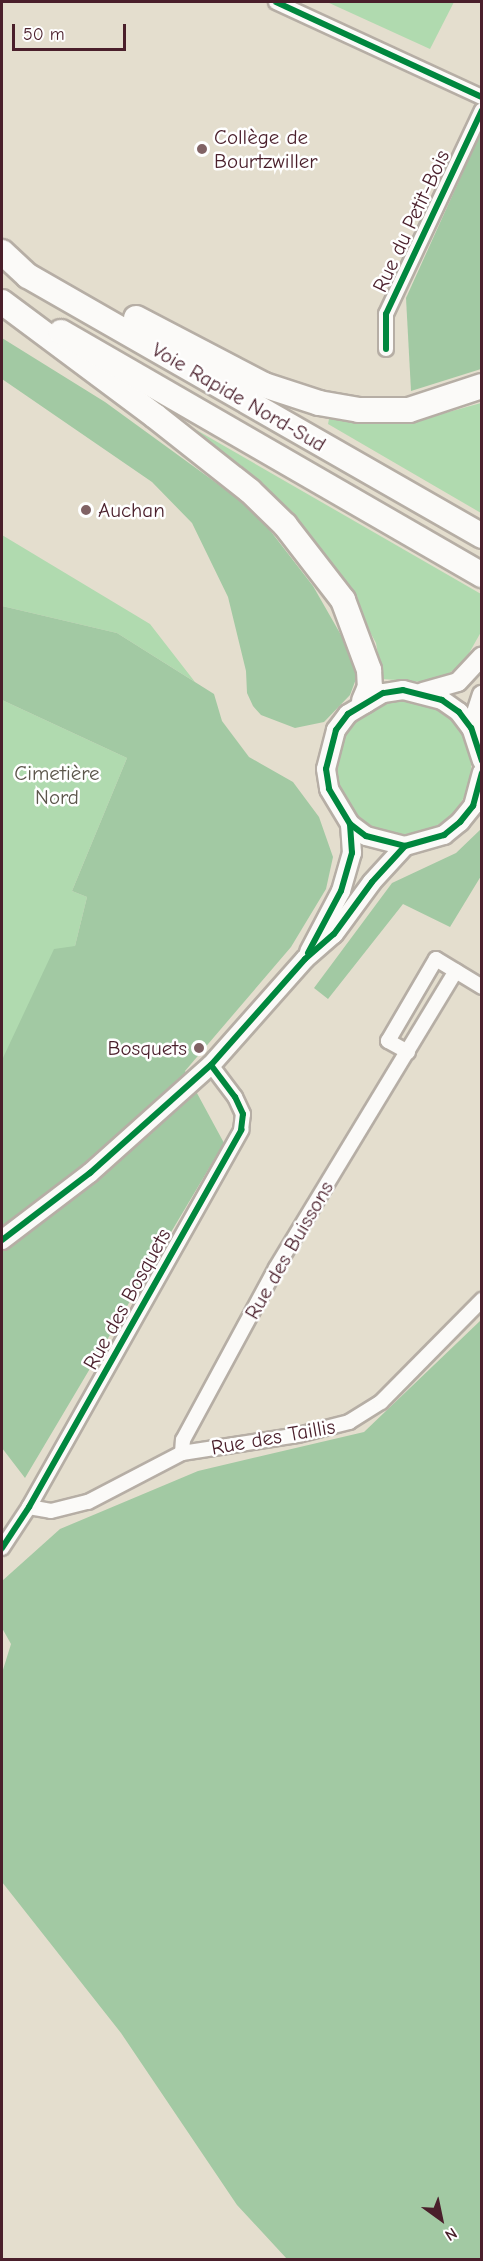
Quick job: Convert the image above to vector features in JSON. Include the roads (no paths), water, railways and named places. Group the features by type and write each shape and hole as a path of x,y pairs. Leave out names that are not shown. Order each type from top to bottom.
{"highway":[{"path":"2,252 43,266 217,363 264,385 319,403 359,410 409,410 482,386"},
{"name":"Voie Rapide Nord-Sud","path":"2,252 28,276 482,536"},
{"path":"2,300 156,416 250,491 285,525 344,600 369,669 370,687 364,701"},
{"name":"Voie Rapide Nord-Sud","path":"2,300 482,575"}],"main road":[{"path":"305,959 341,891 352,853 350,824 329,789 327,759 336,730 364,701 383,693 423,692 458,682 482,656"},
{"path":"423,692 459,712 471,728 482,761"},
{"path":"471,728 482,694"},
{"path":"350,824 376,840 405,846 444,835 460,822 472,806 482,773"},
{"path":"2,1240 90,1173 212,1065 305,959 334,934 372,882 405,846"}],"street":[{"path":"276,2 482,97"},
{"name":"Rue du Petit-Bois","path":"386,349 386,315 482,110"},
{"path":"408,1052 388,1041 436,959 482,987"},
{"name":"Rue des Buissons","path":"182,1453 183,1440 276,1268 456,971"},
{"name":"Rue des Bosquets","path":"2,1548 29,1507 241,1130 243,1114 235,1097 212,1065"},
{"name":"Rue des Taillis","path":"29,1507 51,1511 88,1502 182,1453 298,1435 349,1422 381,1402 482,1300"}],"place":[{"name":"Collège de Bourtzwiller","path":"202,149"},
{"name":"Auchan","path":"86,510"},
{"name":"Bosquets","path":"199,1048"}],"park label":[{"name":"Cimetière Nord","path":"57,785"}]}
